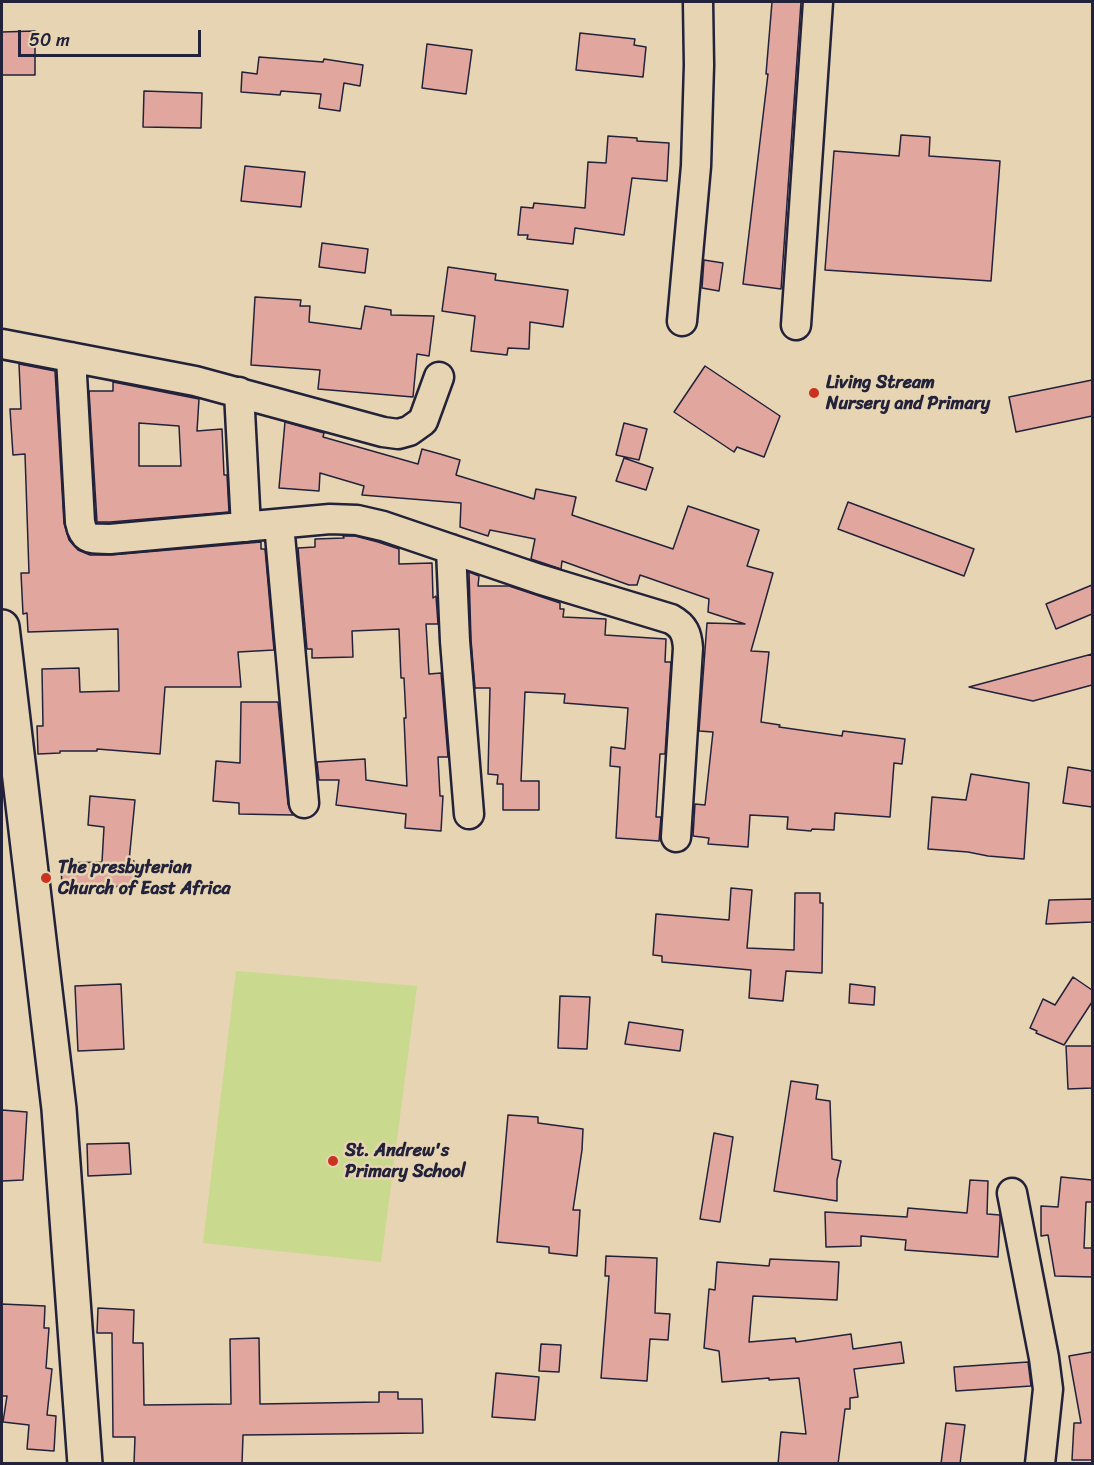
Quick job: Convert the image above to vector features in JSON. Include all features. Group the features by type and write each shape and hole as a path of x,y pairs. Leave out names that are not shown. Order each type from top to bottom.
{"street":[{"path":"682,321 696,166 698,2"},
{"path":"796,325 818,2"},
{"path":"2,344 195,381 383,432 398,434 409,431 423,421 439,376"},
{"path":"70,357 80,522 82,532 90,538 110,539 330,519 357,520 383,526 539,579 678,622 687,636 688,648 676,837"},
{"path":"239,392 246,527"},
{"path":"279,524 304,803"},
{"path":"452,549 455,641 469,814"},
{"path":"2,627 59,1109 85,1464"},
{"path":"1012,1193 1048,1389 1040,1464"}],"green space":[{"path":"236,971 417,986 381,1262 203,1243"}],"building":[{"path":"772,2 801,2 781,289 743,284 768,74 766,74"},
{"path":"35,31 35,75 2,75 2,32"},
{"path":"580,33 635,39 634,45 646,47 643,77 576,70"},
{"path":"427,44 472,50 466,94 422,88"},
{"path":"259,57 323,62 324,59 363,65 360,86 344,83 340,111 319,108 321,94 281,91 280,95 241,92 242,72 257,74"},
{"path":"144,91 202,93 201,128 143,127"},
{"path":"901,135 930,137 929,156 1000,161 991,281 825,270 834,151 899,156"},
{"path":"608,136 669,143 667,181 632,178 624,235 575,228 573,244 527,239 528,235 518,235 521,207 533,208 534,203 585,208 588,162 606,163"},
{"path":"245,166 305,172 301,207 241,201"},
{"path":"322,243 368,249 365,273 319,267"},
{"path":"704,260 723,263 719,291 702,288"},
{"path":"448,267 496,274 495,280 568,290 563,327 530,322 529,349 508,348 507,355 471,351 475,316 442,311"},
{"path":"255,297 301,300 300,306 310,306 309,322 361,329 365,306 391,310 391,315 434,316 429,356 417,354 413,397 318,389 320,370 251,365"},
{"path":"19,364 55,371 64,523 69,540 78,550 90,555 111,555 261,542 261,549 265,549 274,650 238,652 241,687 165,687 160,754 97,749 97,751 60,751 60,753 38,754 37,726 43,726 42,669 79,668 80,692 119,691 118,629 28,632 27,613 23,614 21,573 29,573 25,454 13,455 10,409 21,409"},
{"path":"705,366 780,416 764,457 737,447 734,452 674,412"},
{"path":"1092,380 1092,416 1016,432 1009,397"},
{"path":"113,382 199,399 197,431 222,429 224,475 227,475 229,512 97,522 89,391 113,391","holes":["139,423 179,426 181,466 139,466"]},
{"path":"285,422 324,433 323,437 418,464 422,449 460,460 456,475 534,499 536,489 576,497 572,515 673,549 688,506 759,530 747,566 773,573 751,651 769,652 761,722 780,725 779,727 842,736 843,731 905,739 902,764 894,763 890,817 835,813 834,830 812,829 811,831 787,829 788,817 750,815 748,847 708,844 709,838 693,836 695,804 705,805 713,732 699,731 707,623 745,624 708,612 709,599 640,575 637,585 629,585 562,561 561,569 531,559 535,539 490,530 488,536 460,527 461,503 362,495 364,486 320,473 319,491 279,488"},
{"path":"624,423 647,429 639,460 616,455"},
{"path":"624,458 653,468 646,490 616,481"},
{"path":"848,502 974,549 964,576 838,529"},
{"path":"343,536 355,536 399,549 399,564 432,563 433,598 436,596 438,624 426,624 429,674 441,673 448,757 438,757 440,796 443,796 441,831 405,828 406,814 336,805 339,780 319,780 317,762 365,759 366,780 407,786 404,678 401,678 399,629 352,631 353,657 312,658 312,649 307,649 298,548 315,547 315,539 344,538"},
{"path":"469,572 479,576 478,586 509,586 560,603 560,609 564,609 563,617 606,619 605,635 666,639 665,662 671,662 665,754 660,754 656,817 661,817 659,841 616,838 620,767 610,766 611,747 625,749 628,708 564,703 565,694 525,692 521,781 539,781 539,810 503,810 503,784 497,784 498,775 488,774 490,688 475,688"},
{"path":"1092,585 1092,614 1056,629 1046,604"},
{"path":"1092,654 1092,685 1033,701 969,687"},
{"path":"241,702 278,702 288,804 293,815 239,814 239,803 213,801 216,761 240,763"},
{"path":"1068,767 1092,771 1092,807 1063,803"},
{"path":"971,774 1029,783 1024,859 928,849 932,797 966,800"},
{"path":"90,796 135,800 129,861 134,861 135,886 62,888 61,863 102,862 104,827 88,825"},
{"path":"731,888 752,890 747,948 794,950 795,893 820,893 820,903 823,903 822,973 786,971 783,1001 749,998 751,970 662,962 662,956 653,955 656,914 729,920"},
{"path":"1092,899 1092,922 1046,924 1049,900"},
{"path":"1073,977 1092,990 1092,1002 1064,1045 1030,1028 1043,999 1055,1005"},
{"path":"121,984 124,1049 78,1051 75,986"},
{"path":"850,984 875,987 874,1005 849,1003"},
{"path":"560,996 590,997 587,1049 558,1048"},
{"path":"629,1022 683,1030 680,1051 625,1044"},
{"path":"1066,1046 1092,1046 1092,1088 1068,1089"},
{"path":"791,1081 818,1085 816,1099 830,1101 832,1159 841,1161 837,1180 837,1201 774,1191"},
{"path":"2,1110 27,1112 23,1180 2,1181"},
{"path":"508,1115 538,1117 538,1123 583,1129 573,1210 580,1210 577,1256 549,1253 549,1247 497,1242"},
{"path":"714,1133 733,1137 720,1222 700,1219"},
{"path":"129,1143 131,1174 88,1176 87,1144"},
{"path":"1061,1177 1092,1180 1092,1202 1086,1202 1084,1248 1092,1248 1092,1277 1055,1276 1048,1235 1041,1236 1041,1206 1058,1207"},
{"path":"970,1180 988,1181 987,1214 1000,1215 998,1257 905,1250 906,1240 861,1236 861,1246 826,1247 825,1212 907,1217 908,1208 967,1213"},
{"path":"606,1256 657,1258 655,1313 670,1314 668,1340 650,1339 647,1381 601,1378 609,1276 605,1276"},
{"path":"770,1259 839,1262 837,1300 753,1296 749,1342 795,1338 796,1342 851,1334 853,1349 901,1342 904,1363 854,1369 858,1397 850,1398 850,1409 845,1409 838,1464 778,1464 781,1432 806,1434 799,1378 722,1382 719,1351 704,1348 709,1289 715,1290 717,1262 769,1266"},
{"path":"2,1304 45,1306 44,1328 49,1328 46,1368 52,1369 47,1415 56,1416 54,1451 27,1449 29,1425 3,1422 7,1396 2,1396"},
{"path":"98,1308 134,1310 133,1343 143,1343 144,1405 231,1404 230,1339 259,1338 260,1404 379,1402 379,1392 398,1392 398,1399 422,1399 423,1433 243,1435 242,1464 134,1464 135,1437 113,1437 112,1333 97,1333"},
{"path":"541,1344 561,1345 559,1372 539,1371"},
{"path":"1092,1352 1092,1460 1072,1460 1074,1423 1081,1423 1069,1356"},
{"path":"1028,1362 1031,1386 956,1391 954,1367"},
{"path":"496,1373 539,1377 535,1420 492,1417"},
{"path":"946,1423 965,1425 960,1464 941,1464"}],"place":[{"name":"Living Stream Nursery and Primary","path":"814,393"},
{"name":"The presbyterian Church of East Africa","path":"46,878"},
{"name":"St. Andrew's Primary School","path":"333,1161"}]}
